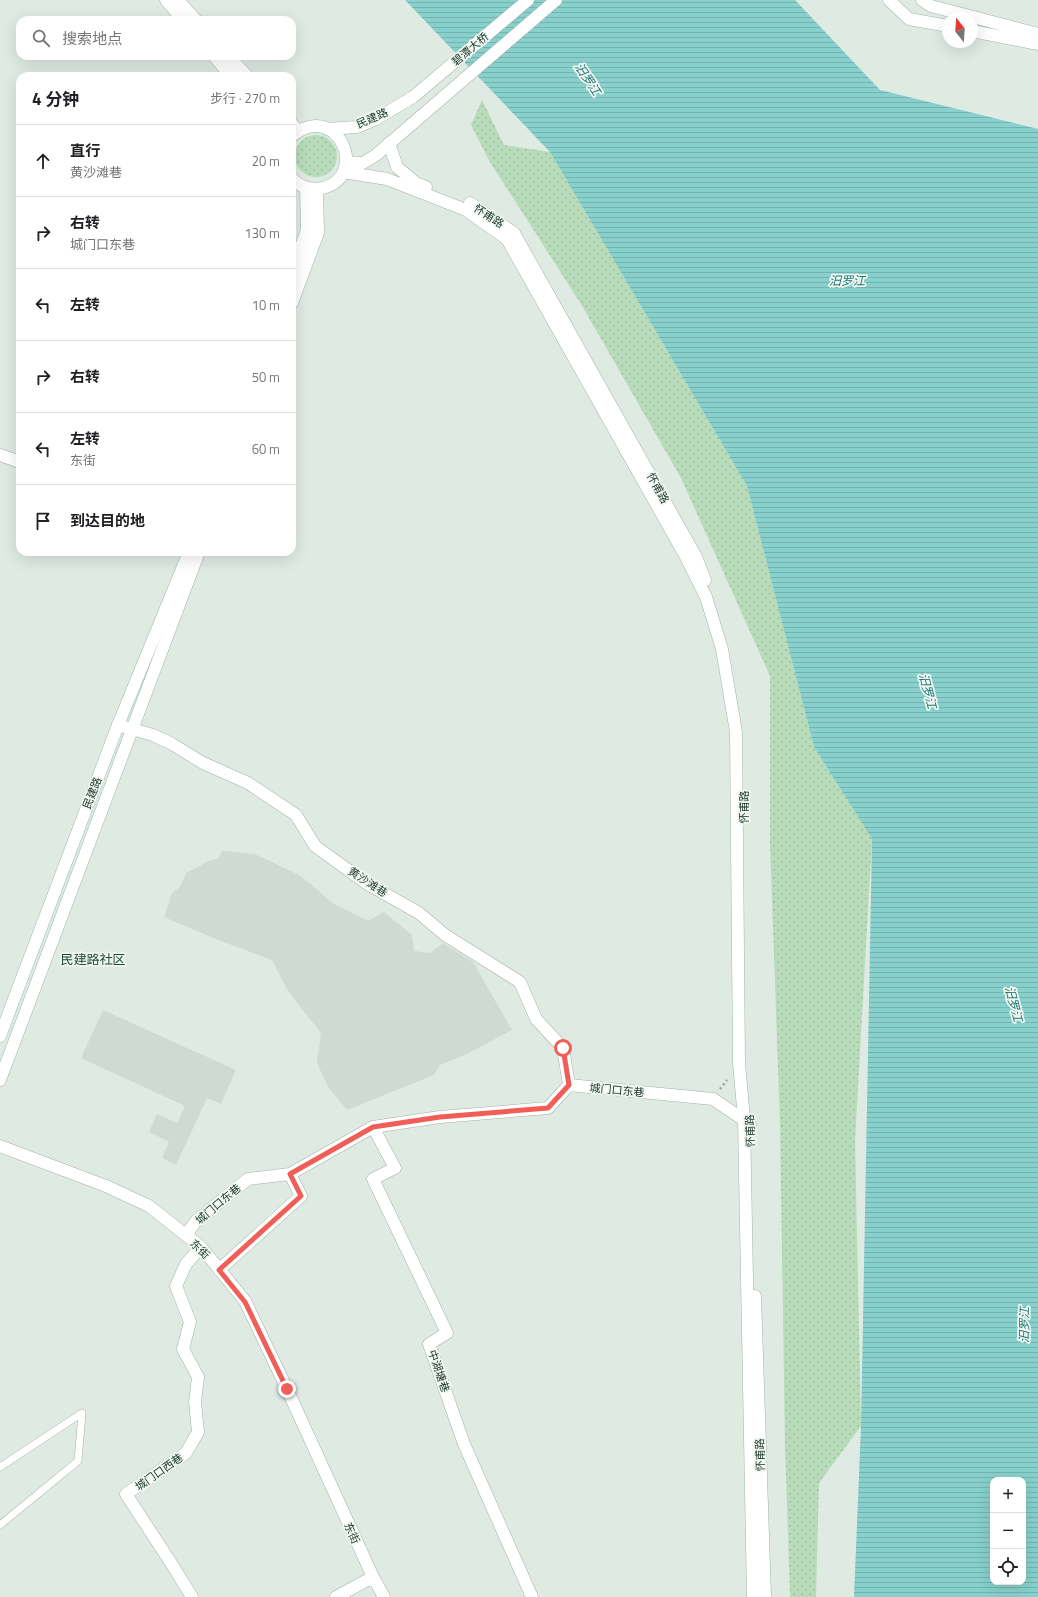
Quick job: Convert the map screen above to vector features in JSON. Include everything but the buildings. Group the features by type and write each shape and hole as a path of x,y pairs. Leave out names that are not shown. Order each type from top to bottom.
{"main road":[{"path":"166,0 180,16"},
{"path":"178,0 192,16"},
{"name":"碧潭大桥","path":"412,97 528,0"},
{"path":"345,167 363,163 376,155 556,0"},
{"path":"889,0 910,19 942,25"},
{"path":"922,0 932,6 1038,34"},
{"path":"978,32 1038,44"},
{"path":"217,60 228,72"},
{"path":"232,60 243,72"},
{"name":"民建路","path":"296,130 318,126 328,129 357,127 412,97"},
{"path":"296,182 312,188 328,186 336,180 345,167 346,151 342,142 336,134 328,129"},
{"name":"怀甫路","path":"389,143 397,167 416,183 469,203 514,233 696,557 716,604 729,646 744,733 747,1122 765,1597"},
{"path":"345,167 387,179 466,210 507,239 686,558 706,597 722,649 736,732 740,1063 747,1122 753,1597"},
{"path":"296,260 307,230 312,188"},
{"path":"296,292 318,233 312,188"},
{"path":"0,455 16,461"},
{"name":"民建路","path":"0,1036 118,725 187,556"},
{"path":"0,1080 198,556"},
{"name":"黄沙滩巷","path":"118,725 153,736 172,744 203,763 248,784 296,815 315,846 340,865 366,883 419,913 445,935 520,982 536,1019 563,1048 569,1085"},
{"name":"城门口东巷","path":"186,1235 196,1221 248,1179 290,1174 373,1127 440,1117 548,1108 569,1085 713,1099 747,1122"},
{"name":"中湖塘巷","path":"373,1127 395,1168 373,1178 447,1333 429,1344 464,1444 532,1597"},
{"name":"东街","path":"0,1146 106,1186 149,1206 201,1247 245,1302 287,1389 373,1577 384,1597"},
{"path":"219,1270 301,1196 290,1174"},
{"name":"城门口西巷","path":"192,1597 172,1563 126,1494 186,1453 198,1432 195,1402 198,1377 183,1349 190,1322 176,1286 186,1264 201,1247"},
{"path":"336,1597 373,1577"}],"lane":[{"path":"0,1467 82,1413 78,1462 0,1525"}],"shaded area":[{"path":"222,851 255,854 301,876 334,904 368,921 384,912 412,935 414,951 430,953 443,943 473,962 512,1030 465,1055 440,1065 434,1075 347,1110 328,1087 317,1063 321,1033 288,991 272,960 221,941 164,917 172,893 180,887 186,873 209,861 219,858"},
{"path":"103,1010 236,1070 221,1104 207,1098 176,1165 162,1158 169,1142 149,1132 157,1114 177,1123 185,1106 81,1058"}],"green space":[{"path":"482,100 504,145 550,152 747,486 814,747 872,839 855,1140 861,1426 819,1483 816,1597 790,1597 785,1444 780,1122 770,844 770,676 681,478 581,304 490,162 471,125"},
{"path":"316,135 328,139 333,144 337,156 333,168 324,175 316,177 308,175 301,171 297,164 297,148 301,141 308,137"}],"water":[{"name":"汨罗江","path":"405,0 795,0 880,90 1038,129 1038,1597 854,1597 861,1426 872,839 814,747 747,486 550,152"}],"district":[{"name":"民建路社区","path":"93,959"}],"route":[{"path":"287,1389 245,1302 219,1270 301,1196 290,1174 373,1127 440,1117 548,1108 569,1085 563,1048"}]}
